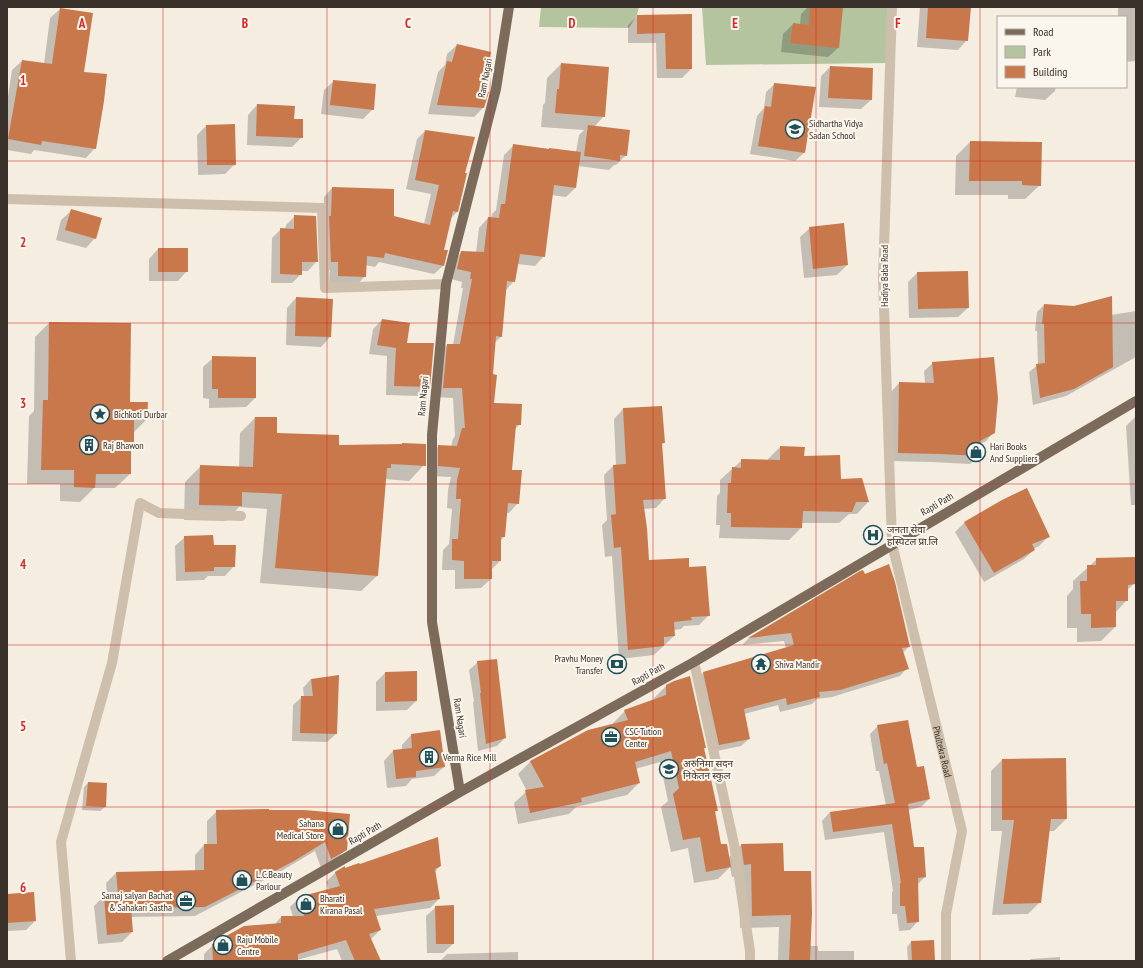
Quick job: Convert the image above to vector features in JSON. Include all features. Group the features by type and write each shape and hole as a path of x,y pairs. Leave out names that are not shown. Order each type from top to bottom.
{"main road":[{"name":"Ram Nagari","path":"460,792 432,622 432,435 446,284 496,89 509,7"},
{"name":"Rapti Path","path":"167,961 460,792 694,662 1136,401"}],"street":[{"name":"Hadiya Baba Road","path":"892,7 883,278 892,544"},
{"path":"7,199 322,208 324,288 446,284"},
{"path":"71,961 61,842 112,663 140,503 159,513 241,516"},
{"name":"Phultekra Road","path":"892,544 962,831 946,914 946,961"},
{"path":"694,662 734,844 750,951 750,961"}],"green space":[{"path":"541,7 639,7 637,15 629,28 539,27"},
{"path":"702,7 894,7 890,63 706,65"}],"building":[{"path":"810,7 843,7 839,48 790,43 793,23 809,25"},
{"path":"928,7 971,7 968,41 926,38"},
{"path":"60,8 93,13 84,72 107,74 96,149 42,141 41,145 8,139 22,60 52,64"},
{"path":"692,14 692,69 666,69 665,33 637,34 637,15"},
{"path":"457,44 491,52 486,72 489,72 485,91 489,92 484,108 437,105 447,61 452,62"},
{"path":"561,63 609,67 605,117 555,113"},
{"path":"830,66 873,68 872,100 828,98"},
{"path":"333,80 376,84 374,110 330,105"},
{"path":"774,83 816,87 805,153 758,146 765,106 771,107"},
{"path":"257,104 295,106 294,119 303,119 303,138 256,136"},
{"path":"235,124 236,165 207,165 206,125"},
{"path":"588,125 630,130 627,156 620,155 620,161 584,156"},
{"path":"425,130 475,137 465,173 467,173 458,212 453,211 444,250 448,250 444,266 385,253 384,258 367,256 366,277 338,276 338,262 331,262 329,216 331,216 332,187 394,189 394,216 430,225 439,185 415,180"},
{"path":"970,141 1042,142 1041,186 1022,185 1022,181 969,181"},
{"path":"513,144 581,152 576,188 554,185 545,257 520,254 515,282 507,281 502,337 496,336 493,374 497,375 494,403 522,404 521,425 516,425 512,470 522,470 519,504 508,503 505,537 501,537 501,561 492,561 492,579 464,579 464,561 452,560 452,539 458,539 461,499 456,499 457,480 460,468 438,466 438,445 457,446 462,428 465,428 462,388 443,388 447,344 460,344 472,279 470,279 471,272 457,269 461,251 484,252 488,217 499,218 501,204 505,204"},
{"path":"71,209 102,218 96,239 65,230"},
{"path":"294,215 316,216 318,262 302,262 302,275 280,274 280,228 294,229"},
{"path":"844,223 848,265 813,269 809,227"},
{"path":"158,248 188,248 188,272 158,272"},
{"path":"968,271 969,308 918,309 917,272"},
{"path":"1112,296 1113,367 1074,389 1040,398 1036,364 1045,363 1044,324 1042,324 1044,304 1074,306"},
{"path":"296,297 333,299 331,337 295,336"},
{"path":"382,319 410,323 407,343 434,343 430,387 394,386 396,348 377,345"},
{"path":"49,322 131,323 130,402 148,402 147,420 134,420 134,446 131,448 131,474 96,474 95,488 74,487 74,470 41,470 43,400 48,400"},
{"path":"212,356 256,357 256,398 218,398 218,389 212,389"},
{"path":"994,357 998,398 995,433 980,441 980,456 898,453 899,382 934,383 932,362"},
{"path":"662,406 665,443 662,443 666,499 643,500 649,560 689,558 689,567 706,566 710,616 691,617 692,620 674,622 675,636 664,637 664,646 628,650 621,547 614,548 611,515 616,514 613,465 626,464 623,408"},
{"path":"255,417 277,417 277,433 339,435 339,445 402,443 426,444 426,466 391,464 391,468 387,468 378,576 275,568 282,494 242,492 242,506 199,505 200,465 253,467"},
{"path":"780,446 805,447 804,456 840,455 841,479 862,478 869,502 856,502 852,512 803,511 802,528 731,527 731,513 727,513 728,483 731,483 732,467 741,468 741,459 780,460"},
{"path":"1027,488 1050,537 1032,544 1035,550 994,573 964,522 1002,500"},
{"path":"213,535 214,545 236,545 235,567 214,567 214,571 185,572 184,536"},
{"path":"1135,557 1135,584 1128,585 1128,601 1116,601 1116,627 1091,628 1091,614 1081,614 1080,581 1087,581 1087,565 1096,565 1096,558"},
{"path":"889,564 895,582 910,647 902,648 909,669 840,690 819,692 820,697 787,705 786,698 744,709 750,739 719,745 703,672 794,645 791,633 748,638 860,571 863,570 865,574"},
{"path":"497,659 506,738 486,744 477,661"},
{"path":"417,671 417,701 385,702 385,672"},
{"path":"339,675 337,734 300,733 301,696 313,696 311,679"},
{"path":"690,676 718,811 715,811 721,844 727,844 731,867 706,872 700,837 683,840 673,794 679,788 671,751 635,762 640,783 581,798 582,802 530,813 525,790 544,787 530,761 588,730 628,720 624,710 666,695 666,685"},
{"path":"908,720 917,767 924,766 930,799 908,804 914,847 924,847 926,877 918,878 919,922 907,923 905,906 900,906 901,883 892,824 833,832 830,812 895,803 887,763 884,764 877,725"},
{"name":"Verma Rice Mill","path":"440,730 445,767 416,771 416,777 396,779 393,750 412,748 411,734"},
{"path":"1066,758 1067,819 1051,819 1041,903 1003,904 1014,820 1002,820 1002,759"},
{"path":"88,782 107,783 106,807 86,806"},
{"path":"269,809 350,814 347,850 331,859 325,842 294,861 205,907 131,908 133,932 107,935 104,895 118,894 116,872 204,870 204,844 217,844 216,810"},
{"path":"438,837 441,866 435,869 440,899 374,909 381,930 369,934 381,961 355,961 346,940 298,954 298,961 213,961 212,944 244,926 281,923 281,916 304,916 299,897 340,886 335,872 345,866 345,868 359,863 360,864"},
{"path":"783,843 784,871 811,871 812,913 810,961 789,961 791,915 752,916 751,864 744,865 741,844"},
{"path":"34,892 36,921 7,923 7,894"},
{"path":"454,905 454,944 436,944 435,906"},
{"path":"934,940 935,961 912,961 911,941"}],"place":[{"name":"Sidhartha Vidya Sadan School","path":"795,129"},
{"name":"Bichkoti Durbar","path":"100,414"},
{"name":"Raj Bhawon","path":"89,445"},
{"name":"Hari Books And Suppliers","path":"976,452"},
{"name":"जनता सेवा हस्पिटल प्रा.लि","path":"873,535"},
{"name":"Pravhu Money Transfer","path":"617,664"},
{"name":"Shiva Mandir","path":"761,664"},
{"name":"CSC Tution Center","path":"611,737"},
{"name":"Verma Rice Mill","path":"429,757"},
{"name":"अरुनिमा सदन निकेतन स्कुल","path":"669,769"},
{"name":"Sahana Medical Store","path":"338,829"},
{"name":"L.C.Beauty Parlour","path":"242,880"},
{"name":"Samaj salyan Bachat & Sahakari Sastha","path":"186,901"},
{"name":"Bharati Kirana Pasal","path":"306,904"},
{"name":"Raju Mobile Centre","path":"223,945"}]}
